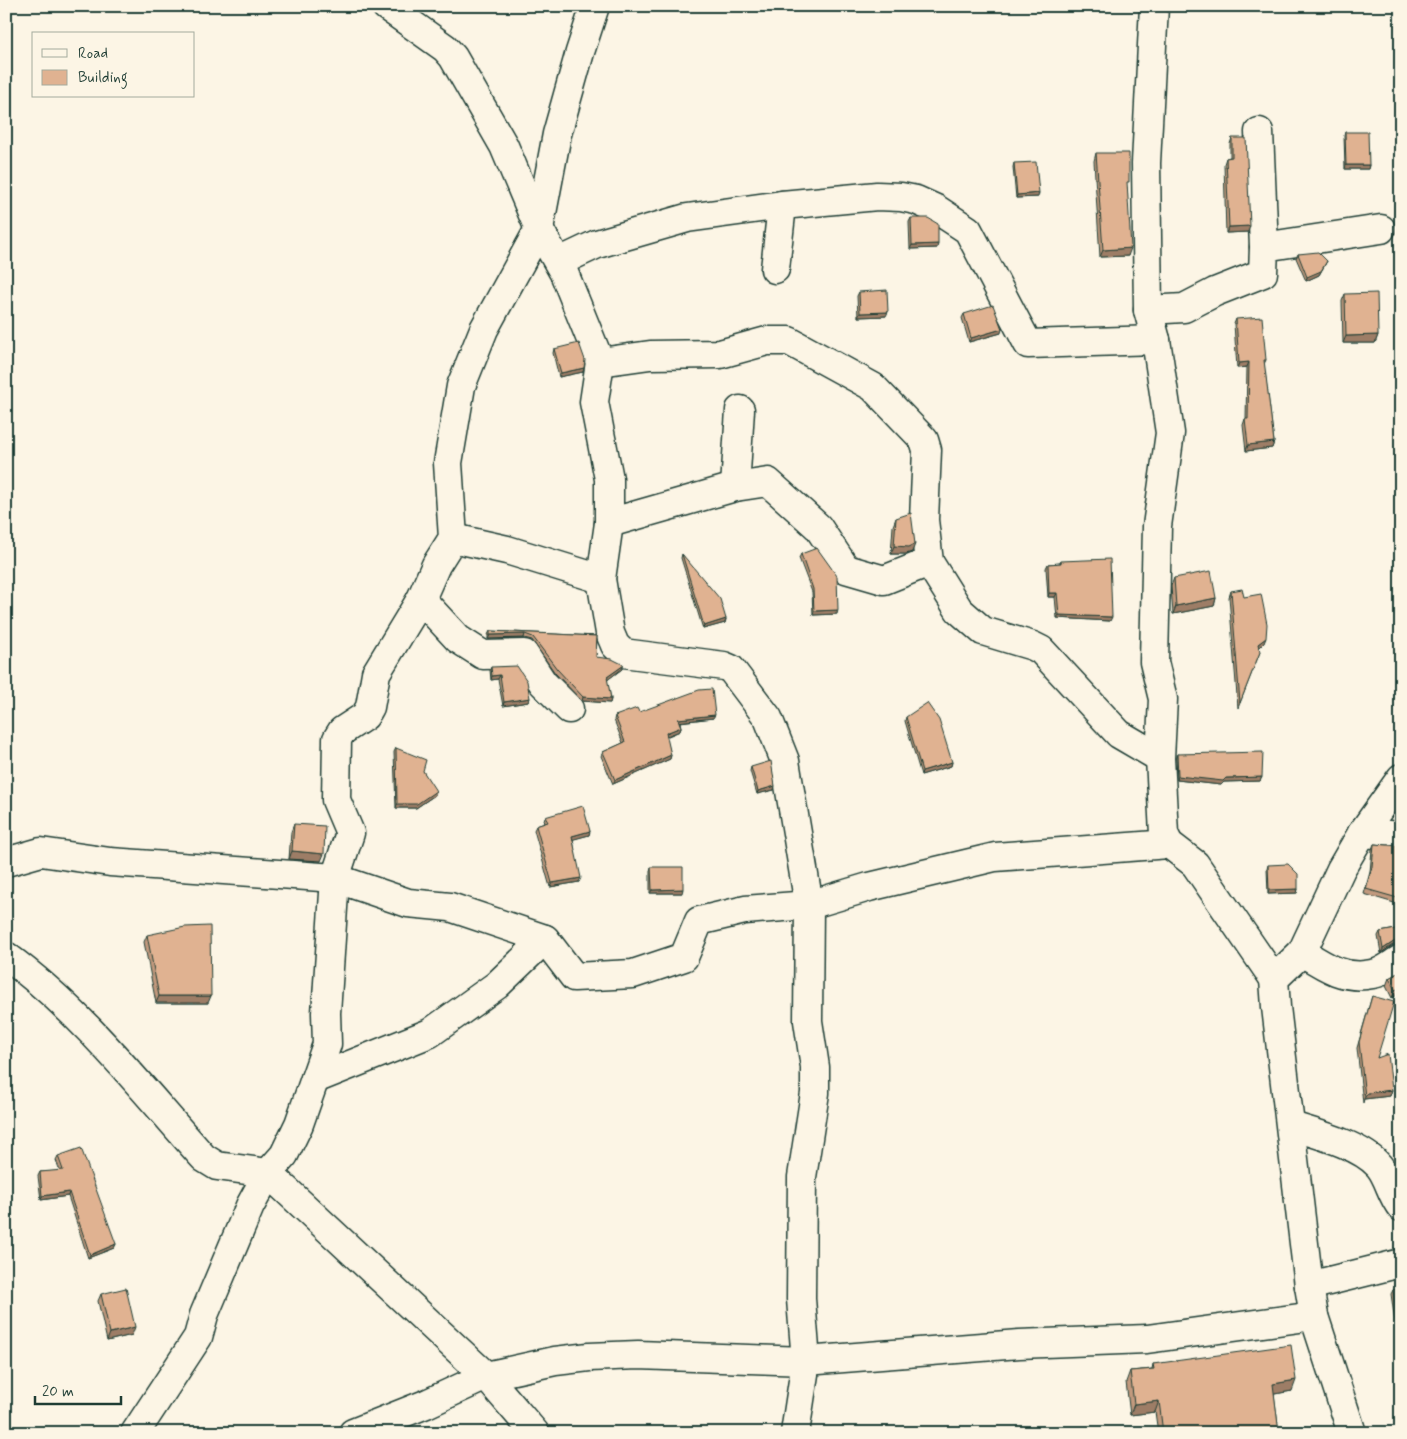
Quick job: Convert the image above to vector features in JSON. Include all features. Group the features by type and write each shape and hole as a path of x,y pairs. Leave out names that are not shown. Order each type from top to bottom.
{"street":[{"path":"386,6 445,48 453,57 504,146 539,229 559,262 600,362 594,402 609,479 609,523 601,579 610,633 615,645 623,653 724,666 731,669 765,713 786,765 809,905 808,1021 815,1067 815,1093 802,1177 801,1299 806,1361 795,1433"},
{"path":"135,1433 198,1337 204,1315 250,1206 268,1173 284,1155 299,1124 327,1044 326,1013 335,878 350,833 336,800 337,739 342,731 365,716 370,707 376,674 421,599 436,565 454,538 448,462 461,386 484,329 539,229 557,134 580,52 596,6"},
{"path":"1154,6 1146,163 1148,310 1156,340 1170,433 1157,526 1154,662 1163,699 1160,758 1164,834 1169,844 1195,864 1274,979 1314,1316 1352,1433"},
{"path":"1148,310 1184,308 1215,292 1263,273 1264,247 1259,132"},
{"path":"559,262 597,244 688,218 782,205 877,196 916,200 968,230 1028,344 1156,340"},
{"path":"775,269 782,205"},
{"path":"1264,247 1381,229"},
{"path":"600,362 650,355 720,354 767,341 789,341 873,387 924,440 927,450 924,520 929,562 958,610 983,631 1041,650 1119,734 1160,758"},
{"path":"735,487 740,410"},
{"path":"609,523 735,487 768,482 818,527 846,569 884,580 929,562"},
{"path":"454,538 507,550 601,579"},
{"path":"421,599 458,638 484,655 524,654 543,684 569,709"},
{"path":"1274,979 1302,952 1341,869 1362,833 1401,778"},
{"path":"1362,833 1401,836"},
{"path":"6,862 41,852 110,862 335,878 408,903 450,907 545,939 574,977 633,974 684,957 699,921 745,910 809,905 870,887 995,857 1169,844"},
{"path":"315,1079 430,1033 497,985 545,939"},
{"path":"1302,952 1332,972 1357,975 1374,974 1401,960"},
{"path":"6,956 36,979 77,1018 204,1158 217,1166 268,1173 486,1376 535,1433"},
{"path":"1291,1126 1329,1138 1370,1158 1380,1168 1401,1207"},
{"path":"1309,1286 1401,1263"},
{"path":"354,1433 426,1404 486,1376 555,1361 588,1357 638,1355 806,1361 1019,1344 1147,1339 1314,1316"}],"building":[{"path":"1345,132 1368,132 1369,165 1346,165"},
{"path":"1232,138 1246,138 1250,226 1229,227 1226,158 1232,157"},
{"path":"1096,153 1129,153 1129,182 1127,182 1131,248 1103,250"},
{"path":"1036,162 1039,193 1017,195 1014,163"},
{"path":"911,218 928,218 938,224 938,244 912,245"},
{"path":"1318,252 1327,261 1321,271 1307,277 1298,254"},
{"path":"887,290 888,312 860,313 859,292"},
{"path":"1377,293 1378,335 1346,336 1345,294"},
{"path":"993,305 1002,329 971,338 964,314"},
{"path":"1262,317 1266,360 1264,360 1274,442 1248,445 1245,419 1248,419 1249,362 1239,363 1236,319"},
{"path":"579,343 585,360 584,368 561,373 554,349"},
{"path":"911,513 915,544 909,547 894,546 896,518"},
{"path":"817,548 837,576 838,610 814,611 813,589 801,554"},
{"path":"682,554 720,599 726,619 704,626"},
{"path":"1110,559 1112,617 1059,615 1057,593 1049,593 1048,564 1061,563 1061,561"},
{"path":"1211,571 1216,598 1176,606 1174,578"},
{"path":"1242,589 1244,597 1261,594 1267,624 1266,638 1258,644 1260,652 1240,703 1231,591"},
{"path":"490,631 597,636 596,657 612,659 624,665 607,677 611,699 583,697 557,669 533,637 525,634 490,635"},
{"path":"517,666 527,681 530,698 504,702 500,675 492,676 491,667"},
{"path":"712,689 715,715 678,719 681,727 666,733 671,755 615,780 603,752 625,742 615,716 637,708 639,712 699,690"},
{"path":"927,703 939,720 952,762 922,771 906,717"},
{"path":"396,748 426,760 423,771 436,791 417,804 397,804"},
{"path":"1263,752 1262,777 1226,778 1223,781 1178,776 1177,754"},
{"path":"771,761 775,786 758,791 751,767"},
{"path":"583,806 590,831 572,836 581,878 552,883 536,826 548,822 545,817"},
{"path":"294,824 325,826 324,854 292,851"},
{"path":"1374,844 1401,846 1401,899 1366,889 1372,867"},
{"path":"1288,864 1298,874 1298,889 1269,890 1268,865"},
{"path":"651,867 683,867 683,889 652,890"},
{"path":"210,926 211,996 159,996 147,935 185,927"},
{"path":"1401,928 1401,941 1395,941 1383,949 1380,932"},
{"path":"1401,971 1401,987 1395,990 1389,978"},
{"path":"1372,996 1394,1002 1377,1058 1388,1054 1392,1090 1367,1093 1365,1097 1359,1042"},
{"path":"81,1148 116,1244 90,1255 69,1192 42,1196 40,1172 63,1170 58,1156"},
{"path":"1401,1280 1400,1339 1393,1290 1399,1288 1397,1281"},
{"path":"126,1288 135,1327 110,1333 101,1294"},
{"path":"1291,1345 1296,1380 1273,1384 1279,1433 1163,1433 1159,1401 1134,1404 1130,1371 1154,1369 1153,1364"}]}
